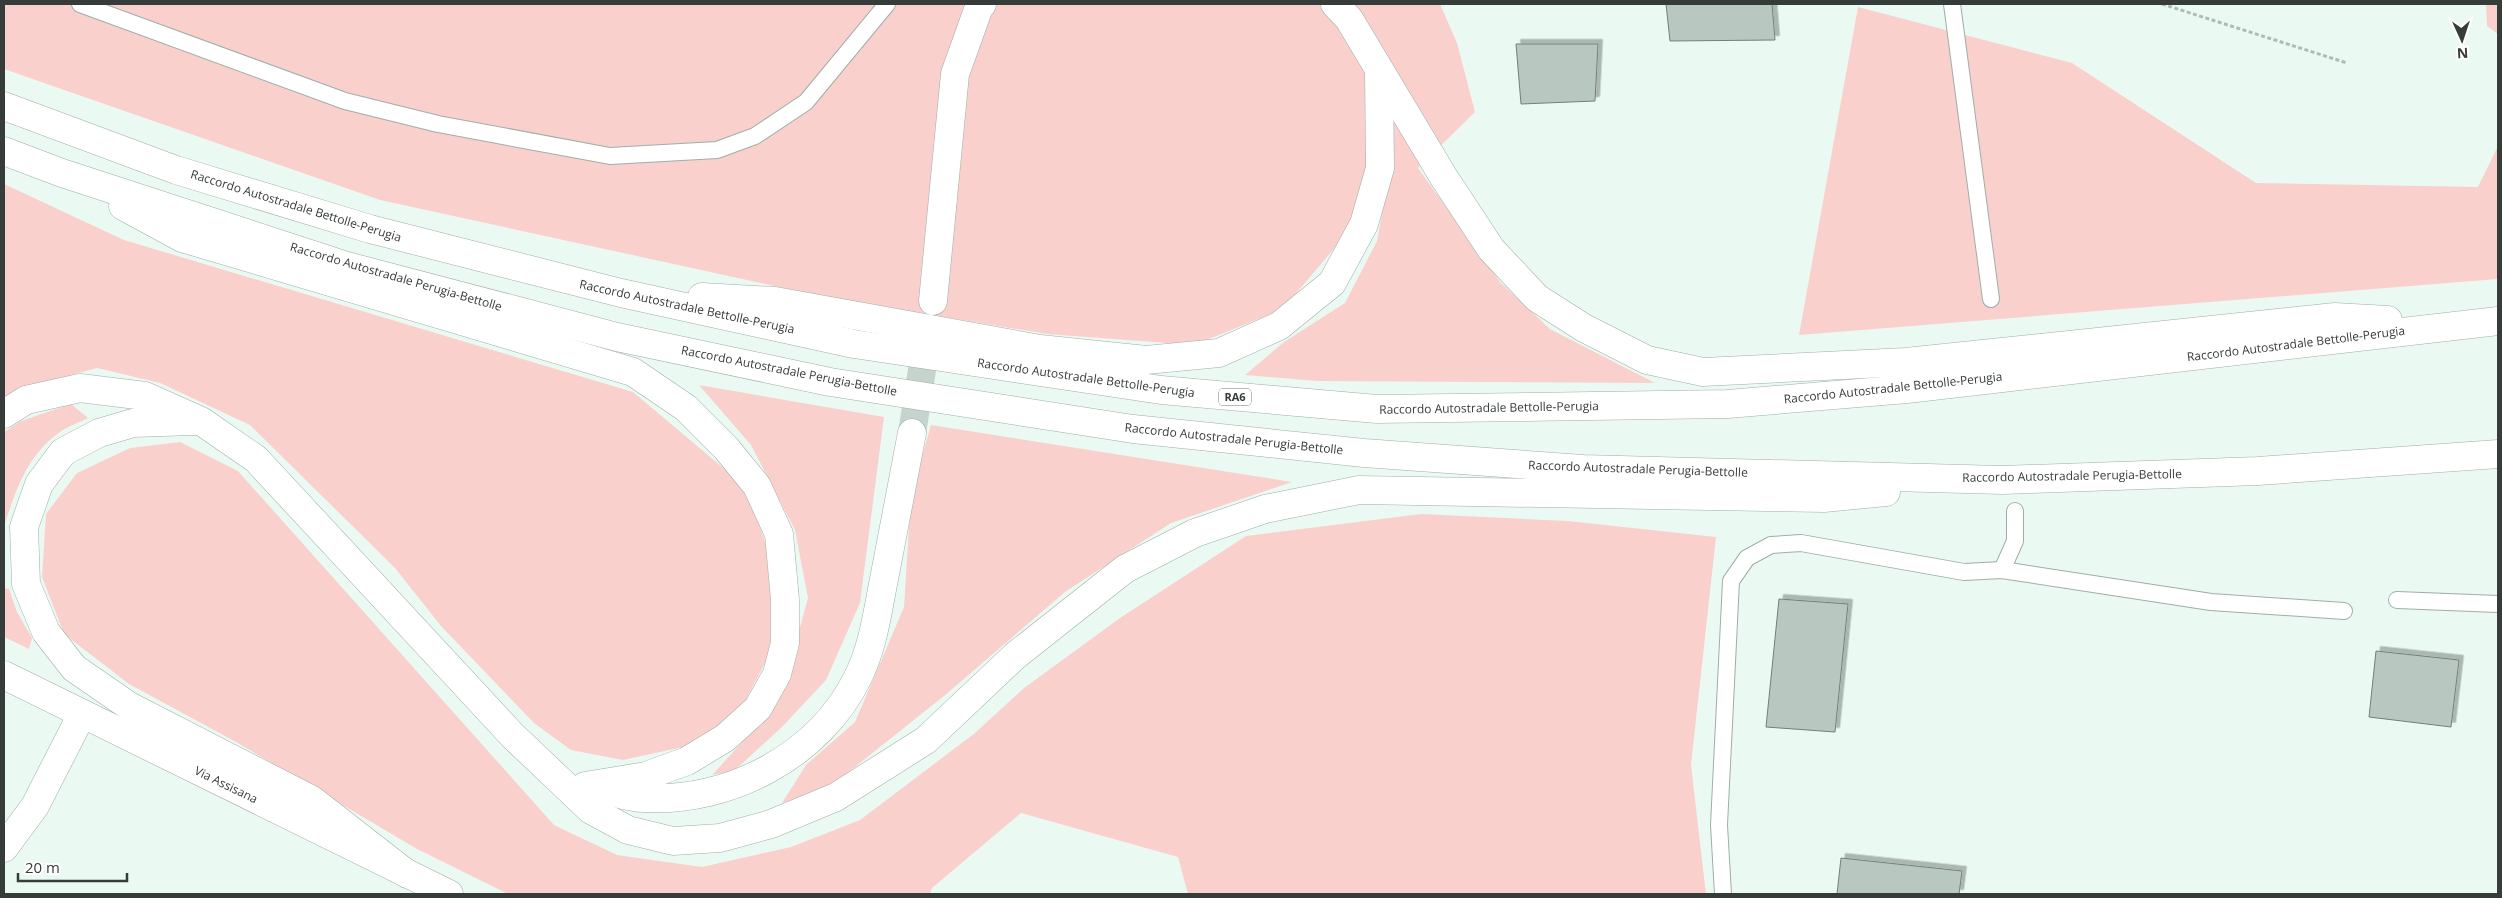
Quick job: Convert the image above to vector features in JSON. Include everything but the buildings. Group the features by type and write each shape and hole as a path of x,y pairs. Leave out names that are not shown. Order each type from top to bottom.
{"main road":[{"path":"933,301 955,74 979,7 982,4"},
{"path":"1335,4 1348,18 1379,71 1491,249 1537,298 1584,328 1647,360 1703,372 1906,362 2335,318 2470,324"},
{"path":"621,293 776,301 1040,349 1146,360 1219,353 1279,326 1332,283 1364,224 1380,168 1379,71"},
{"name":"Raccordo Autostradale Bettolle-Perugia","path":"4,106 176,170 370,229 621,293 864,345 1161,390 1377,409 1728,404 1907,389 2498,321"},
{"name":"Raccordo Autostradale Perugia-Bettolle","path":"4,151 62,173 347,266 617,338 839,383 1133,429 1364,453 1583,469 2002,480 2258,471 2498,454"},
{"path":"62,173 182,238 633,372 686,408 726,448 757,486 779,534 785,600 784,642 777,674 758,708 724,738 687,760 646,776 585,786"},
{"path":"4,414 26,400 80,388 145,396 202,421 256,459 513,736 591,810 628,830 673,841 720,838 771,824 836,797 926,740 1016,655 1125,569 1196,533 1256,512 1359,490 1824,498 2002,480"},
{"path":"4,557 24,527 39,484 63,452 99,433 133,423 202,421"},
{"path":"546,766 585,786 643,798 697,796 747,780 798,752 834,713 858,677 874,631 912,433"},
{"path":"24,527 26,584 46,632 74,668 129,706 312,800 408,874"},
{"name":"Via Assisana","path":"4,675 449,894"},
{"path":"4,848 35,806 82,714"}],"lane":[{"path":"80,4 345,101 438,124 610,156 717,150 755,136 806,102 887,4"},
{"path":"1952,4 1991,299"},
{"path":"2002,570 2015,541 2015,511"},
{"path":"1723,894 1719,825 1731,581 1746,558 1771,545 1801,543 1964,572 2002,570 2212,602 2344,611"},
{"path":"2397,600 2498,604"}],"path":[{"path":"2162,4 2347,63"}],"shaded area":[{"path":"4,4 1440,4 1457,43 1475,112 1418,168 1500,282 1550,329 1655,383 1317,381 1245,375 1284,342 1345,303 1377,241 1387,186 1283,309 1194,345 1047,334 825,297 380,200 4,69"},
{"path":"2486,4 2498,4 2498,34 2487,26"},
{"path":"1858,7 2072,63 2256,183 2478,187 2498,146 2498,279 1799,335"},
{"path":"4,184 124,240 633,392 746,487 774,567 775,644 742,707 692,745 623,760 571,750 534,723 441,626 395,568 250,425 160,383 97,368 45,382 4,398"},
{"path":"699,385 884,417 860,603 826,680 782,727 735,770 712,775 757,726 792,657 808,598 795,530 751,445"},
{"path":"71,404 88,418 60,432 39,451 24,474 4,526 4,432 21,421"},
{"path":"931,425 1292,482 1171,523 1065,592 944,696 831,786 782,803 806,765 855,722 904,607 911,495"},
{"path":"180,442 238,471 554,825 617,855 702,867 791,847 860,820 975,733 1024,688 1120,618 1246,536 1421,514 1568,521 1716,537 1691,765 1706,894 1188,894 1178,857 1021,813 932,888 930,894 508,894 417,849 236,742 129,684 64,634 42,577 46,514 77,473 130,448"},
{"path":"4,588 9,589 17,612 32,638 29,649 4,637"}],"tunnel":[{"path":"912,433 928,332"}]}
